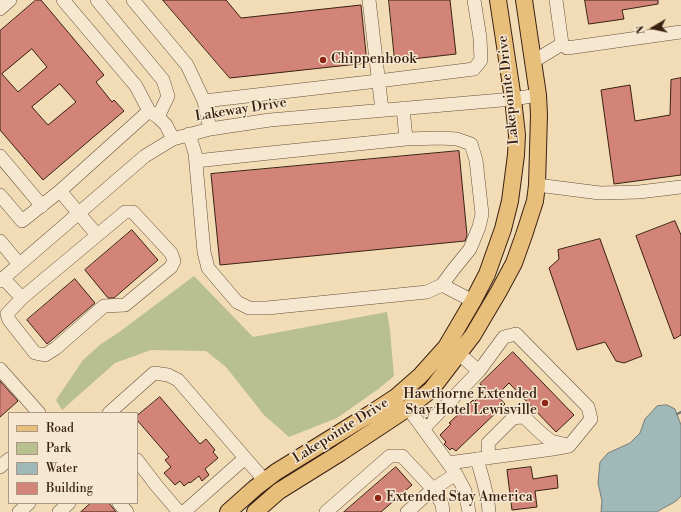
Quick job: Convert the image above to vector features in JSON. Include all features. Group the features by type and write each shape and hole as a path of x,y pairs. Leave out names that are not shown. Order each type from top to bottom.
{"main road":[{"name":"Lakepointe Drive","path":"228,512 265,481 293,461 396,397 420,376 446,347 473,301 487,274 503,229 510,201 514,175 517,135 498,0"},
{"name":"Lakepointe Drive","path":"255,512 279,491 408,408 431,390 473,335 514,263 535,201 537,186 539,115 538,95 524,0"},
{"path":"508,67 534,62"},
{"path":"396,397 408,408"}],"street":[{"path":"0,9 10,0"},
{"path":"63,0 136,86 154,114 166,125 172,139"},
{"path":"0,195 22,221 154,114 168,96 163,80 97,0"},
{"path":"133,0 187,65 204,100 210,129"},
{"path":"369,0 382,110"},
{"path":"204,100 474,69 481,60 480,38 474,0"},
{"path":"556,0 562,44 567,48 681,32"},
{"path":"534,62 562,44"},
{"name":"Lakeway Drive","path":"2,280 145,156 172,139 210,129 270,120 538,95"},
{"path":"403,108 406,139"},
{"path":"189,134 195,153 204,252 208,268 237,302 249,308 267,308 427,292 442,285 470,250 479,227 482,214 476,160 471,144 458,139 406,139 196,162"},
{"path":"0,156 42,206"},
{"path":"537,186 600,193 639,192 681,187"},
{"path":"60,191 97,236"},
{"path":"125,212 133,212 171,253 174,261 171,267 125,305 104,306 56,348 45,355 34,353 8,320 7,314 22,298 125,212"},
{"path":"0,241 19,264"},
{"path":"2,280 22,298"},
{"path":"442,285 473,301"},
{"path":"407,512 433,489 452,468 483,458 569,446 591,420 588,407 516,334 504,336 479,371 423,429"},
{"path":"459,354 479,371"},
{"path":"0,369 37,412"},
{"path":"110,412 154,374 168,375 178,380 265,481"},
{"path":"408,408 452,468 465,491 469,512"},
{"path":"489,512 483,458 488,443 513,418 525,418 551,441 569,446"},
{"path":"326,512 390,456 402,456 433,489 442,504 443,512"},
{"path":"184,512 245,458"},
{"path":"0,467 8,460"},
{"path":"138,461 179,512"},
{"path":"19,512 28,504"},
{"path":"59,512 68,504"},
{"path":"120,504 127,512"}],"green space":[{"path":"194,276 253,337 387,312 394,376 337,418 289,437 264,415 226,367 206,351 151,350 115,363 62,410 56,400 83,360 101,344"}],"water":[{"path":"667,405 675,409 681,425 681,496 676,501 657,512 601,512 602,501 598,483 600,462 608,453 630,443 640,433 645,419 657,406"}],"building":[{"path":"36,0 41,0 104,75 96,82 112,102 114,100 124,111 43,180 0,130 0,31","holes":["32,49 47,67 18,92 2,74","60,84 76,102 48,125 32,107"]},
{"path":"163,0 226,0 241,18 361,5 367,63 230,78"},
{"path":"389,0 450,0 456,54 395,61"},
{"path":"585,0 658,0 658,4 622,10 624,19 589,24"},
{"path":"681,78 681,175 614,184 601,90 630,85 635,121 670,115 671,80"},
{"path":"459,151 467,235 465,241 220,265 211,174"},
{"path":"675,221 681,235 681,335 674,339 636,236"},
{"path":"132,230 158,260 114,298 108,298 85,270"},
{"path":"600,239 642,356 624,363 616,361 605,342 577,350 549,268 559,259 558,250"},
{"path":"75,279 95,303 47,344 27,320"},
{"name":"Hawthorne Extended Stay Hotel Lewisville","path":"513,352 574,415 556,432 509,383 497,395 505,404 456,451 452,448 450,450 444,444 446,442 440,435 451,424 449,423 486,390 480,384"},
{"path":"0,381 18,401 0,417"},
{"path":"160,397 200,444 206,439 215,450 213,452 218,458 205,469 209,475 202,481 199,476 184,486 180,481 175,485 164,473 171,467 165,460 169,457 138,421 138,415"},
{"name":"Extended Stay America","path":"396,467 412,485 381,512 344,512"},
{"path":"531,467 533,479 557,475 558,488 535,491 537,507 512,510 507,470"},
{"path":"90,504 110,504 116,512 81,512"}],"waterway":[{"path":"677,414 681,412"}],"place":[{"name":"Chippenhook","path":"323,60"},
{"name":"Hawthorne Extended Stay Hotel Lewisville","path":"545,403"},
{"name":"Extended Stay America","path":"378,498"}]}
